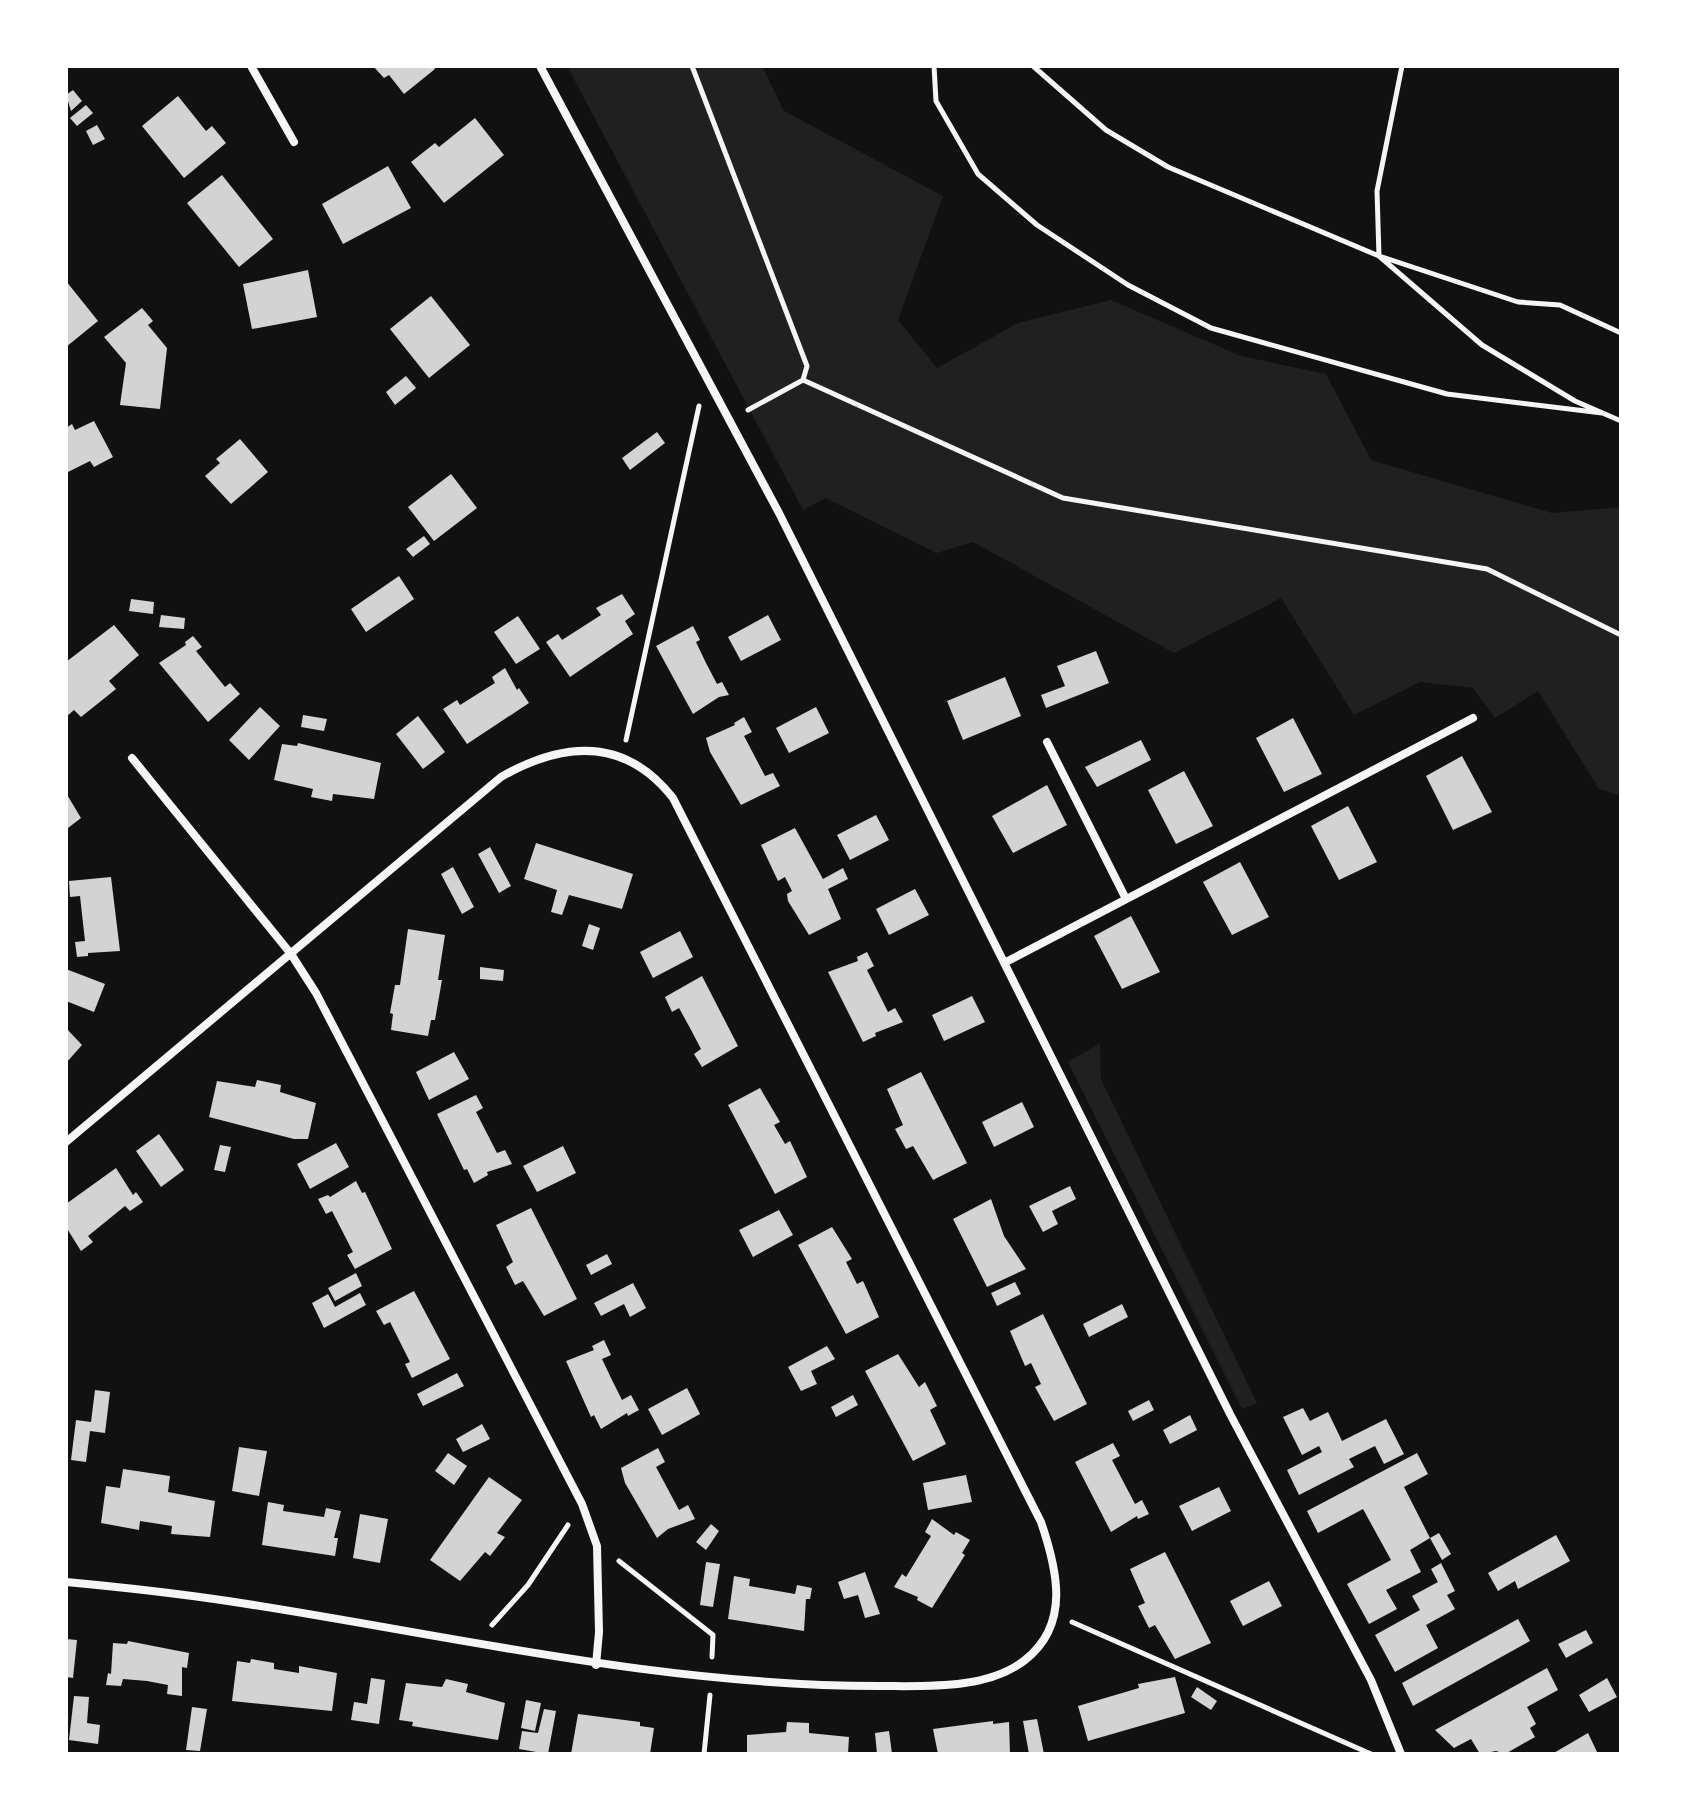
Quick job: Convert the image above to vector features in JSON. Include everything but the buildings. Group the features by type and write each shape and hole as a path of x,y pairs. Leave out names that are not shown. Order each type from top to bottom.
{"street":[{"path":"251,66 294,142"},
{"path":"540,66 731,419 1230,1414 1371,1680 1401,1754"},
{"path":"1004,963 1473,718"},
{"path":"1047,742 1126,899"},
{"path":"66,1142 501,777 530,761 564,751 590,751 623,757 642,766 673,798 1041,1522 1055,1564 1055,1615 1045,1637 1025,1660 998,1675 926,1686 826,1686 596,1665 228,1601 66,1582"},
{"path":"132,758 291,954 316,993 582,1504 597,1546 599,1632 596,1665"}],"path":[{"path":"692,66 807,366 803,380 731,419"},
{"path":"934,66 936,101 978,174 1037,225 1128,285 1211,328 1447,394 1602,413"},
{"path":"1033,66 1106,130 1168,167 1379,256 1518,302 1560,305 1621,333"},
{"path":"1402,66 1377,191 1379,256 1482,345 1575,401 1621,421"},
{"path":"623,757 706,372"},
{"path":"803,380 1063,498 1487,569 1621,635"},
{"path":"475,1645 528,1585 582,1504"},
{"path":"597,1546 642,1576 713,1635 704,1754"},
{"path":"1055,1615 1371,1754"}],"shaded area":[{"path":"567,66 762,66 784,111 943,196 898,320 937,368 1018,323 1111,300 1241,356 1326,374 1371,460 1552,513 1621,507 1621,796 1599,789 1538,691 1495,718 1473,688 1420,682 1354,715 1281,598 1174,653 973,542 937,553 825,498 803,510"},
{"path":"1100,1043 1101,1079 1257,1403 1242,1409 1068,1062"}]}
